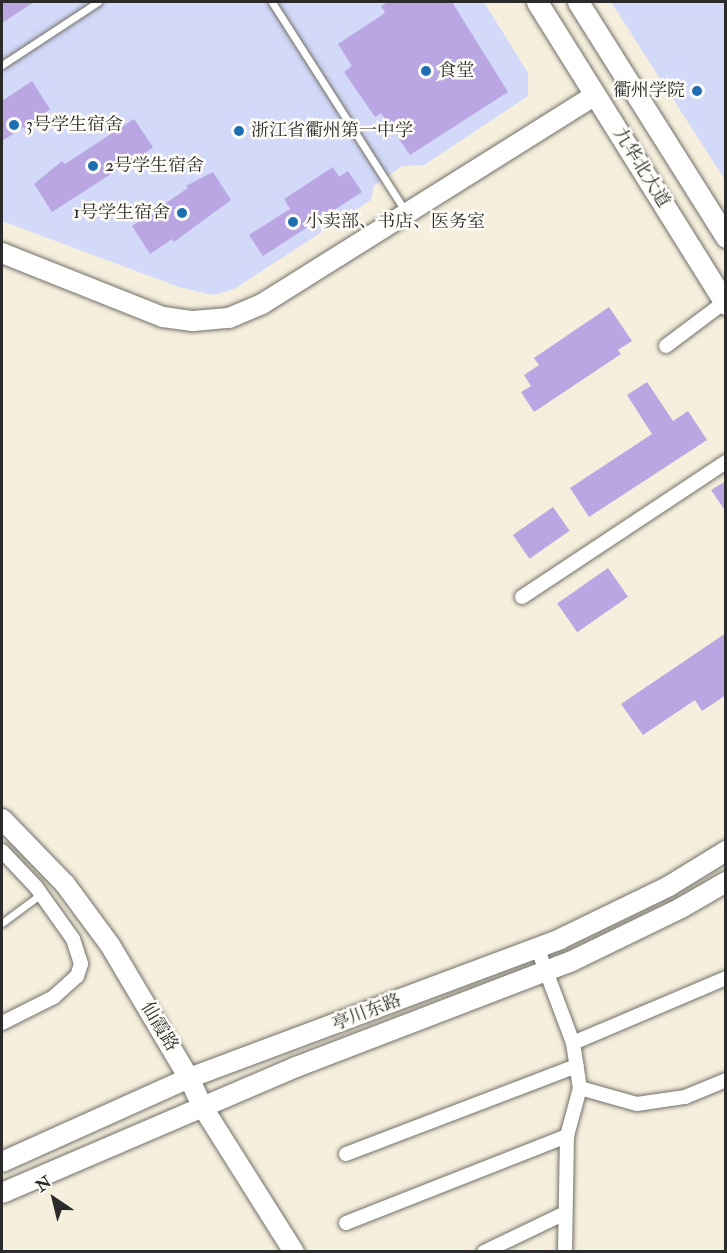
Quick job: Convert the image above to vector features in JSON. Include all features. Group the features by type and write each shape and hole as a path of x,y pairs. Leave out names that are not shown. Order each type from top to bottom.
{"main road":[{"name":"九华北大道","path":"537,2 725,303"},
{"name":"九华北大道","path":"578,2 726,237"},
{"path":"2,253 163,317 193,321 229,318 262,304 595,95"},
{"name":"仙霞路","path":"2,819 65,884 110,945 189,1078 202,1106 294,1251"},
{"name":"亭川东路","path":"2,1162 189,1078 537,947 669,886 726,851"},
{"name":"亭川东路","path":"2,1193 202,1106 546,971 681,908 726,882"}],"street":[{"path":"666,346 725,303"},
{"path":"522,597 726,462"},
{"path":"2,851 41,894 73,939 81,964 77,976 54,997 2,1023"},
{"path":"537,947 573,1043 580,1088 567,1136 565,1251"},
{"path":"573,1043 726,978"},
{"path":"346,1154 577,1066"},
{"path":"580,1088 637,1104 685,1097 726,1080"},
{"path":"346,1222 567,1136"},
{"path":"484,1251 565,1213"}],"lane":[{"path":"272,2 406,213"},
{"path":"2,65 93,3"},
{"path":"2,923 41,894"}],"shaded area":[{"name":"浙江省衢州第一中学","path":"2,2 484,2 528,73 528,96 424,165 402,166 374,186 371,200 234,289 213,295 179,287 2,221"},
{"name":"衢州学院","path":"611,2 725,2 725,180"}],"building":[{"path":"2,2 34,2 2,23"},
{"name":"食堂","path":"388,2 452,2 508,92 410,155 381,113 375,117 344,72 352,66 338,44 385,13 381,6"},
{"name":"3号学生宿舍","path":"32,81 50,109 26,131 24,127 2,141 2,101"},
{"name":"2号学生宿舍","path":"134,119 153,147 127,168 125,165 52,212 34,184 62,161 65,164"},
{"name":"小卖部、书店、医务室","path":"333,167 339,177 348,171 362,192 263,256 249,235 290,209 284,199"},
{"name":"1号学生宿舍","path":"213,172 231,200 174,242 172,239 150,254 132,226 188,188 186,186"},
{"path":"609,307 632,341 618,350 621,354 534,412 521,392 531,386 524,375 539,365 534,358"},
{"path":"647,382 673,421 688,411 707,440 589,517 570,488 652,434 627,395"},
{"path":"726,481 726,512 711,490"},
{"path":"553,507 570,531 529,559 513,535"},
{"path":"608,568 628,597 577,632 557,604"},
{"path":"726,633 726,695 702,711 695,700 643,735 621,704"}],"place":[{"name":"食堂","path":"426,71"},
{"name":"衢州学院","path":"697,91"},
{"name":"3号学生宿舍","path":"14,125"},
{"name":"浙江省衢州第一中学","path":"239,131"},
{"name":"2号学生宿舍","path":"93,166"},
{"name":"1号学生宿舍","path":"182,213"},
{"name":"小卖部、书店、医务室","path":"293,222"}]}
